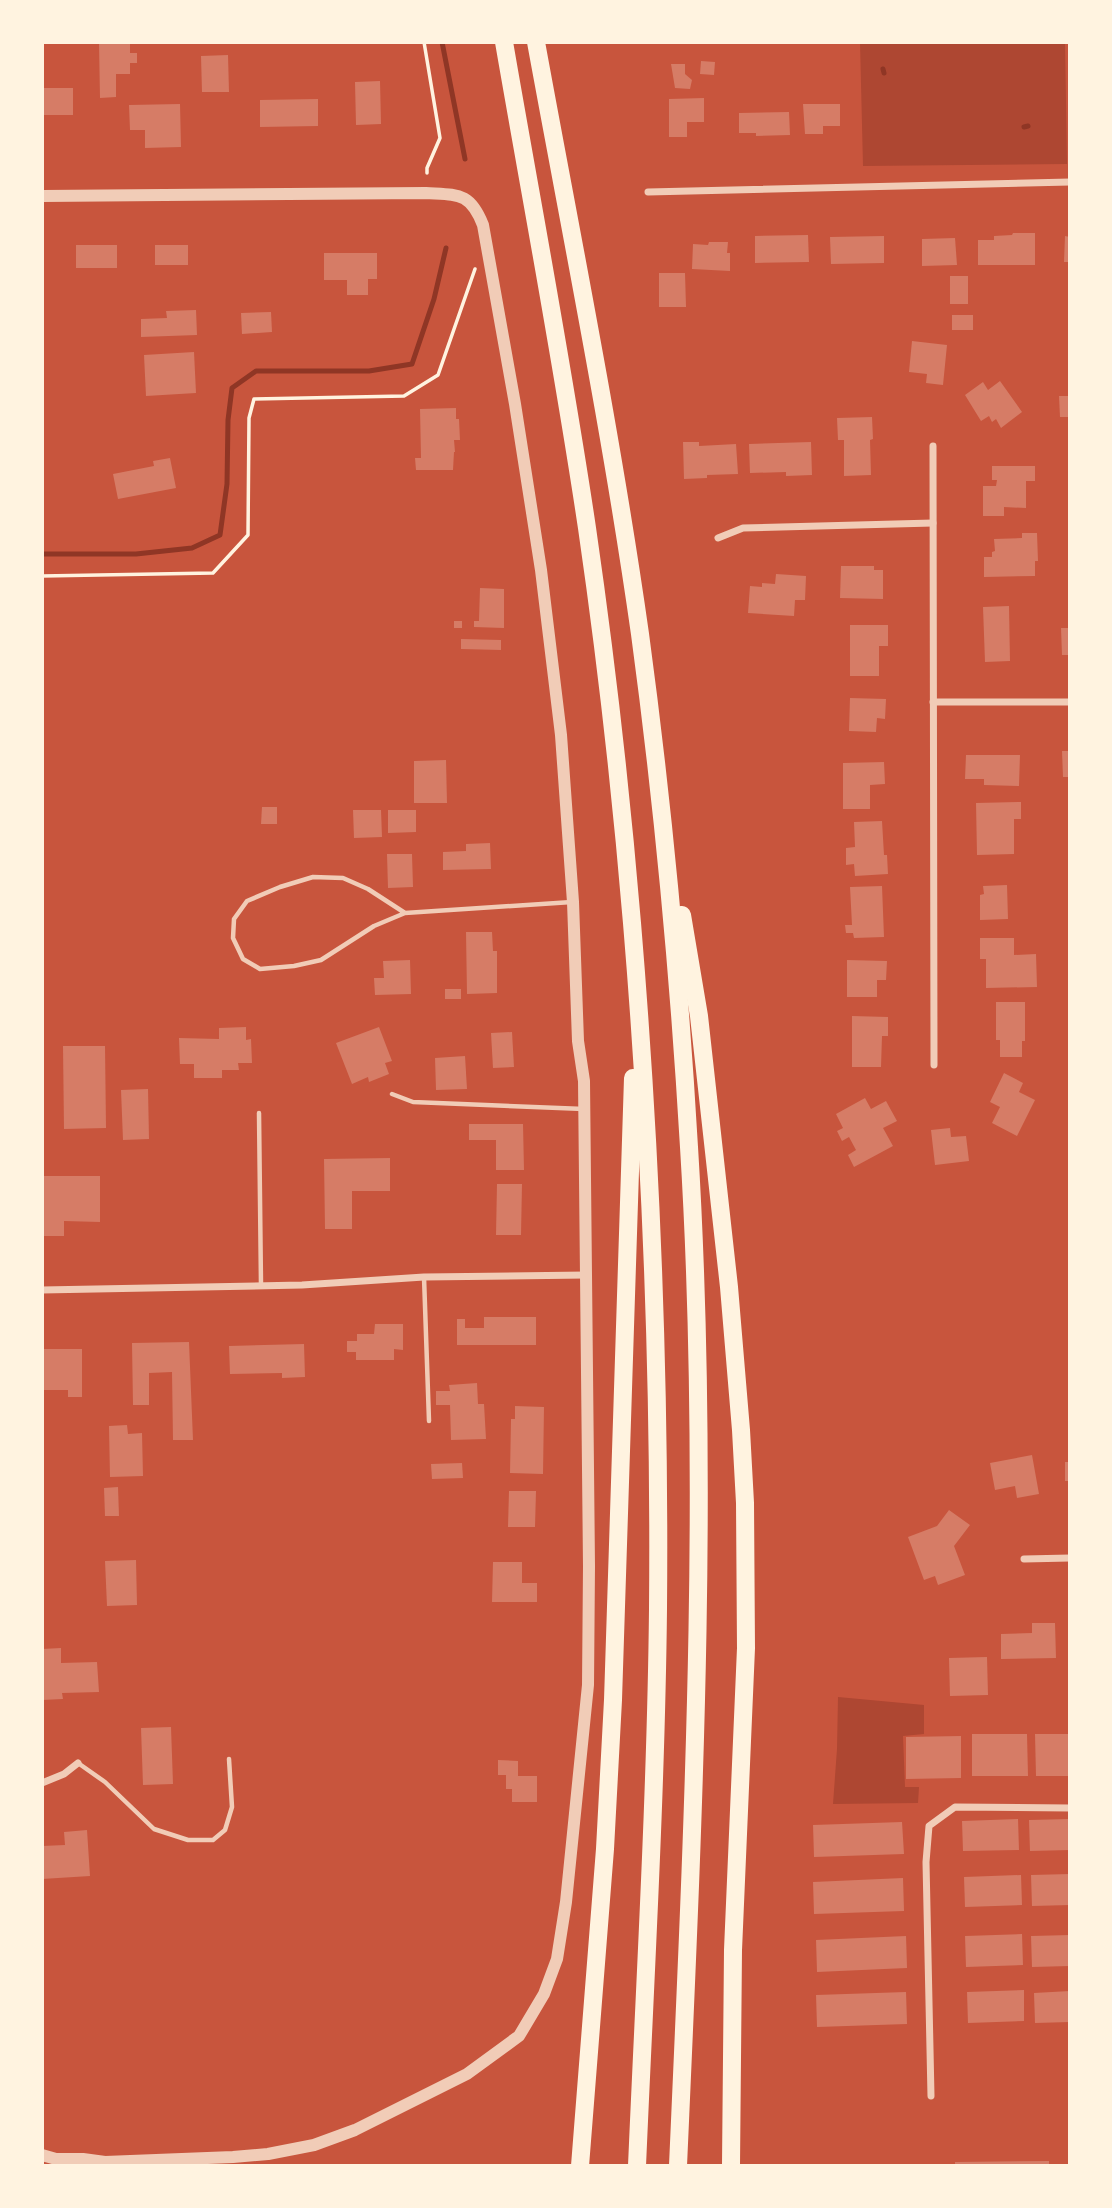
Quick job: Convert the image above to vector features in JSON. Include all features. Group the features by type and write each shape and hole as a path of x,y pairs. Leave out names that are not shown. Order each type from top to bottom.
{"highway":[{"path":"504,42 586,525 605,660 632,921 651,1217 658,1497 656,1711 637,2166"},
{"path":"536,42 627,550 650,714 663,827 690,1150 699,1454 695,1774 678,2166"},
{"path":"663,827 677,889 699,1016 729,1287 741,1430 746,1636 732,1998 732,2162"},
{"path":"580,2166 603,1875 613,1700 633,1103 632,921"}],"street":[{"path":"648,192 1070,182"},
{"path":"42,196 426,193 462,195 472,202 478,213 486,237 515,404 541,570 559,721 573,902 578,1041 584,1081 589,1566 588,1685 566,1902 557,1959 544,1994 519,2036 467,2074 355,2130 314,2145 268,2154 174,2162 101,2164 83,2159 55,2159 42,2155"},
{"path":"933,446 934,1065"},
{"path":"718,538 743,528 933,523"},
{"path":"933,702 1070,702"},
{"path":"42,1290 302,1285 424,1278 586,1275"},
{"path":"1024,1559 1070,1558"},
{"path":"42,1783 64,1774 78,1763"},
{"path":"931,2096 926,1862 929,1826 955,1807 1070,1808"}],"lane":[{"path":"405,913 368,889 343,878 313,877 247,901 234,919 233,938 243,959 260,969 294,966 321,960 373,926 405,913 573,902"},
{"path":"392,1094 413,1102 584,1109"},
{"path":"259,1113 261,1285"},
{"path":"424,1278 429,1421"},
{"path":"78,1763 105,1782 154,1829 188,1840 213,1840 225,1830 232,1807 229,1759"}],"path":[{"path":"424,42 440,138 427,173"},
{"path":"42,576 213,573 248,535 249,418 254,399 404,396 438,375 475,267"}],"shaded area":[{"path":"860,42 1065,42 1067,164 863,166"},
{"path":"838,1697 924,1705 924,1734 903,1736 905,1787 919,1787 918,1803 833,1804"}],"building":[{"path":"99,42 130,42 130,53 137,53 137,63 130,63 130,74 116,74 116,97 100,98"},
{"path":"228,55 229,92 202,92 201,56"},
{"path":"701,61 715,62 714,75 700,74"},
{"path":"671,64 685,64 685,74 692,80 690,89 675,88"},
{"path":"380,81 381,124 356,125 355,82"},
{"path":"42,88 73,88 73,115 42,115"},
{"path":"704,98 704,122 687,122 687,137 669,137 669,99"},
{"path":"318,99 318,126 260,127 260,100"},
{"path":"180,104 181,147 145,148 145,130 130,130 129,105"},
{"path":"803,104 840,104 840,126 823,126 823,134 805,134"},
{"path":"789,112 790,135 756,136 756,133 739,133 739,113"},
{"path":"1035,233 1035,265 978,265 978,240 994,240 994,236"},
{"path":"808,235 809,262 755,263 755,236"},
{"path":"884,236 884,263 831,264 830,237"},
{"path":"1065,236 1070,237 1070,262 1064,262"},
{"path":"955,238 957,265 922,266 922,239"},
{"path":"709,242 728,242 730,271 692,269 693,244 708,245"},
{"path":"76,245 117,245 117,268 76,268"},
{"path":"155,245 188,245 188,265 155,265"},
{"path":"324,253 377,253 377,279 368,279 368,295 347,295 347,280 324,280"},
{"path":"659,273 685,273 686,307 659,307"},
{"path":"950,276 968,276 968,304 950,304"},
{"path":"196,310 197,335 141,337 141,319 167,318 166,311"},
{"path":"271,312 272,332 242,334 241,313"},
{"path":"952,315 973,315 973,330 952,330"},
{"path":"912,341 947,345 943,385 926,383 927,374 909,372"},
{"path":"194,352 196,393 146,396 144,355"},
{"path":"1000,381 1022,412 1001,428 996,419 992,422 989,416 981,421 965,395 983,382 988,390"},
{"path":"1059,396 1070,396 1070,417 1060,417"},
{"path":"456,408 460,440 454,440 453,470 416,470 415,458 421,458 420,409"},
{"path":"872,417 871,475 844,476 844,440 838,440 837,418"},
{"path":"683,442 699,442 699,446 736,444 738,474 684,479"},
{"path":"811,442 812,475 786,476 786,472 750,473 749,444"},
{"path":"170,458 176,488 118,499 113,474 154,466 153,461"},
{"path":"992,466 1035,466 1035,481 1026,481 1026,508 1004,507 1004,516 983,516 983,486 996,486 997,480 992,480"},
{"path":"1022,533 1037,533 1038,561 1035,561 1035,576 984,577 984,557 992,557 992,552 995,551 994,539 1022,538"},
{"path":"841,566 874,566 874,570 883,570 883,599 840,598"},
{"path":"776,574 806,576 805,600 795,600 794,616 748,613 750,586 775,584"},
{"path":"480,588 504,589 504,628 474,627 474,621 479,621"},
{"path":"1009,606 1010,661 985,662 983,607"},
{"path":"454,621 462,621 462,628 454,628"},
{"path":"850,625 888,625 888,646 879,646 879,676 850,676"},
{"path":"1061,628 1070,628 1070,655 1062,655"},
{"path":"461,639 501,640 501,650 461,649"},
{"path":"850,698 886,699 885,719 877,718 876,732 849,731"},
{"path":"1062,751 1070,751 1070,777 1063,777"},
{"path":"966,755 1020,755 1019,786 984,785 984,779 965,779"},
{"path":"446,760 447,803 414,803 414,761"},
{"path":"884,762 885,784 870,785 870,809 843,809 843,763"},
{"path":"1021,802 1021,819 1014,819 1014,854 977,855 976,803"},
{"path":"262,807 277,807 277,824 261,824"},
{"path":"353,810 381,810 382,837 354,838"},
{"path":"388,810 416,810 416,832 388,833"},
{"path":"882,821 888,874 855,876 854,864 846,865 846,848 855,847 854,822"},
{"path":"490,843 491,869 443,870 443,852 466,851 466,844"},
{"path":"387,854 412,854 413,887 388,888"},
{"path":"1007,885 1008,919 980,920 980,895 984,894 983,886"},
{"path":"882,886 884,937 854,938 853,933 846,933 845,925 852,925 850,887"},
{"path":"466,932 492,932 493,951 497,951 497,993 467,994"},
{"path":"980,938 1014,938 1014,955 1036,954 1037,987 986,988 986,959 980,959"},
{"path":"410,960 411,994 375,995 374,978 384,978 383,961"},
{"path":"847,960 887,961 886,980 877,980 877,997 847,997"},
{"path":"445,989 461,989 461,999 445,999"},
{"path":"996,1002 1025,1002 1025,1041 1022,1041 1022,1057 1000,1057 1000,1040 996,1040"},
{"path":"852,1016 888,1017 888,1036 882,1036 881,1067 852,1067"},
{"path":"246,1027 246,1040 251,1039 252,1063 238,1063 239,1070 222,1070 222,1078 194,1078 194,1064 180,1064 179,1038 219,1039 219,1028"},
{"path":"379,1027 392,1061 385,1063 389,1074 369,1082 368,1077 352,1084 336,1043"},
{"path":"512,1032 514,1067 493,1068 491,1033"},
{"path":"63,1046 105,1046 106,1128 64,1129"},
{"path":"465,1056 467,1089 436,1090 435,1058"},
{"path":"1004,1073 1023,1083 1019,1092 1035,1100 1017,1136 992,1123 1000,1107 990,1102"},
{"path":"148,1089 149,1139 123,1140 121,1090"},
{"path":"865,1098 871,1109 886,1101 897,1121 883,1128 893,1146 854,1167 848,1155 856,1150 849,1137 842,1141 837,1131 843,1128 836,1114"},
{"path":"469,1124 523,1124 524,1170 496,1170 496,1140 469,1140"},
{"path":"950,1128 951,1137 966,1136 969,1161 935,1165 931,1130"},
{"path":"390,1158 390,1191 352,1191 352,1229 325,1229 324,1159"},
{"path":"42,1176 100,1176 100,1222 64,1221 64,1236 42,1236"},
{"path":"497,1184 522,1184 521,1235 496,1235"},
{"path":"484,1317 536,1317 536,1345 457,1345 457,1319 465,1319 465,1328 484,1328"},
{"path":"375,1324 403,1324 403,1350 394,1349 394,1360 356,1360 356,1352 347,1352 347,1341 357,1341 357,1334 374,1334"},
{"path":"189,1342 193,1440 173,1440 172,1372 149,1373 149,1405 133,1405 132,1343"},
{"path":"304,1344 305,1377 282,1378 282,1373 230,1374 229,1346"},
{"path":"42,1349 82,1349 82,1397 68,1397 68,1390 42,1390"},
{"path":"477,1383 478,1404 484,1404 486,1439 451,1440 450,1405 436,1405 436,1391 450,1391 449,1385"},
{"path":"515,1406 544,1407 543,1474 510,1473 511,1419 515,1419"},
{"path":"127,1425 128,1434 142,1433 143,1476 110,1477 109,1426"},
{"path":"1032,1455 1039,1494 1017,1498 1015,1486 995,1490 990,1463"},
{"path":"1065,1462 1070,1462 1070,1481 1065,1481"},
{"path":"462,1463 463,1478 432,1479 431,1464"},
{"path":"118,1487 119,1516 105,1516 104,1488"},
{"path":"509,1491 536,1491 535,1527 508,1527"},
{"path":"949,1510 970,1525 954,1546 965,1575 938,1585 935,1576 924,1580 908,1537 937,1526"},
{"path":"136,1560 137,1605 107,1606 105,1561"},
{"path":"493,1562 522,1562 522,1583 537,1583 537,1602 492,1602"},
{"path":"1032,1623 1055,1623 1056,1658 1001,1659 1001,1634 1032,1633"},
{"path":"61,1648 61,1663 97,1662 99,1692 62,1693 63,1699 42,1700 42,1649"},
{"path":"987,1657 988,1695 950,1696 949,1658"},
{"path":"171,1727 173,1784 143,1785 141,1728"},
{"path":"972,1734 1027,1734 1028,1776 972,1776"},
{"path":"1035,1734 1070,1734 1070,1776 1036,1776"},
{"path":"961,1736 961,1778 906,1779 906,1737"},
{"path":"498,1760 518,1761 518,1776 537,1776 537,1802 512,1802 512,1789 506,1789 506,1775 498,1775"},
{"path":"1018,1819 1019,1850 963,1851 962,1821"},
{"path":"1070,1819 1070,1850 1030,1851 1029,1820"},
{"path":"902,1822 904,1854 814,1857 813,1825"},
{"path":"87,1830 90,1876 42,1879 42,1846 65,1845 64,1832"},
{"path":"1070,1874 1070,1905 1032,1906 1031,1875"},
{"path":"1021,1875 1022,1905 965,1907 964,1877"},
{"path":"903,1878 904,1911 814,1914 813,1882"},
{"path":"1022,1934 1023,1965 966,1967 965,1936"},
{"path":"1070,1935 1070,1966 1032,1967 1031,1936"},
{"path":"906,1936 907,1968 817,1972 816,1940"},
{"path":"1024,1990 1024,2021 968,2023 967,1992"},
{"path":"1070,1991 1070,2022 1035,2023 1034,1993"},
{"path":"906,1992 907,2024 817,2027 816,1995"},
{"path":"1049,2161 1049,2166 955,2166 955,2162"}],"waterway":[{"path":"442,42 465,159"},
{"path":"883,69 884,73"},
{"path":"1024,127 1028,126"},
{"path":"42,554 136,554 192,548 220,535 227,484 228,420 232,388 256,371 369,371 412,364 434,299 446,248"}]}
